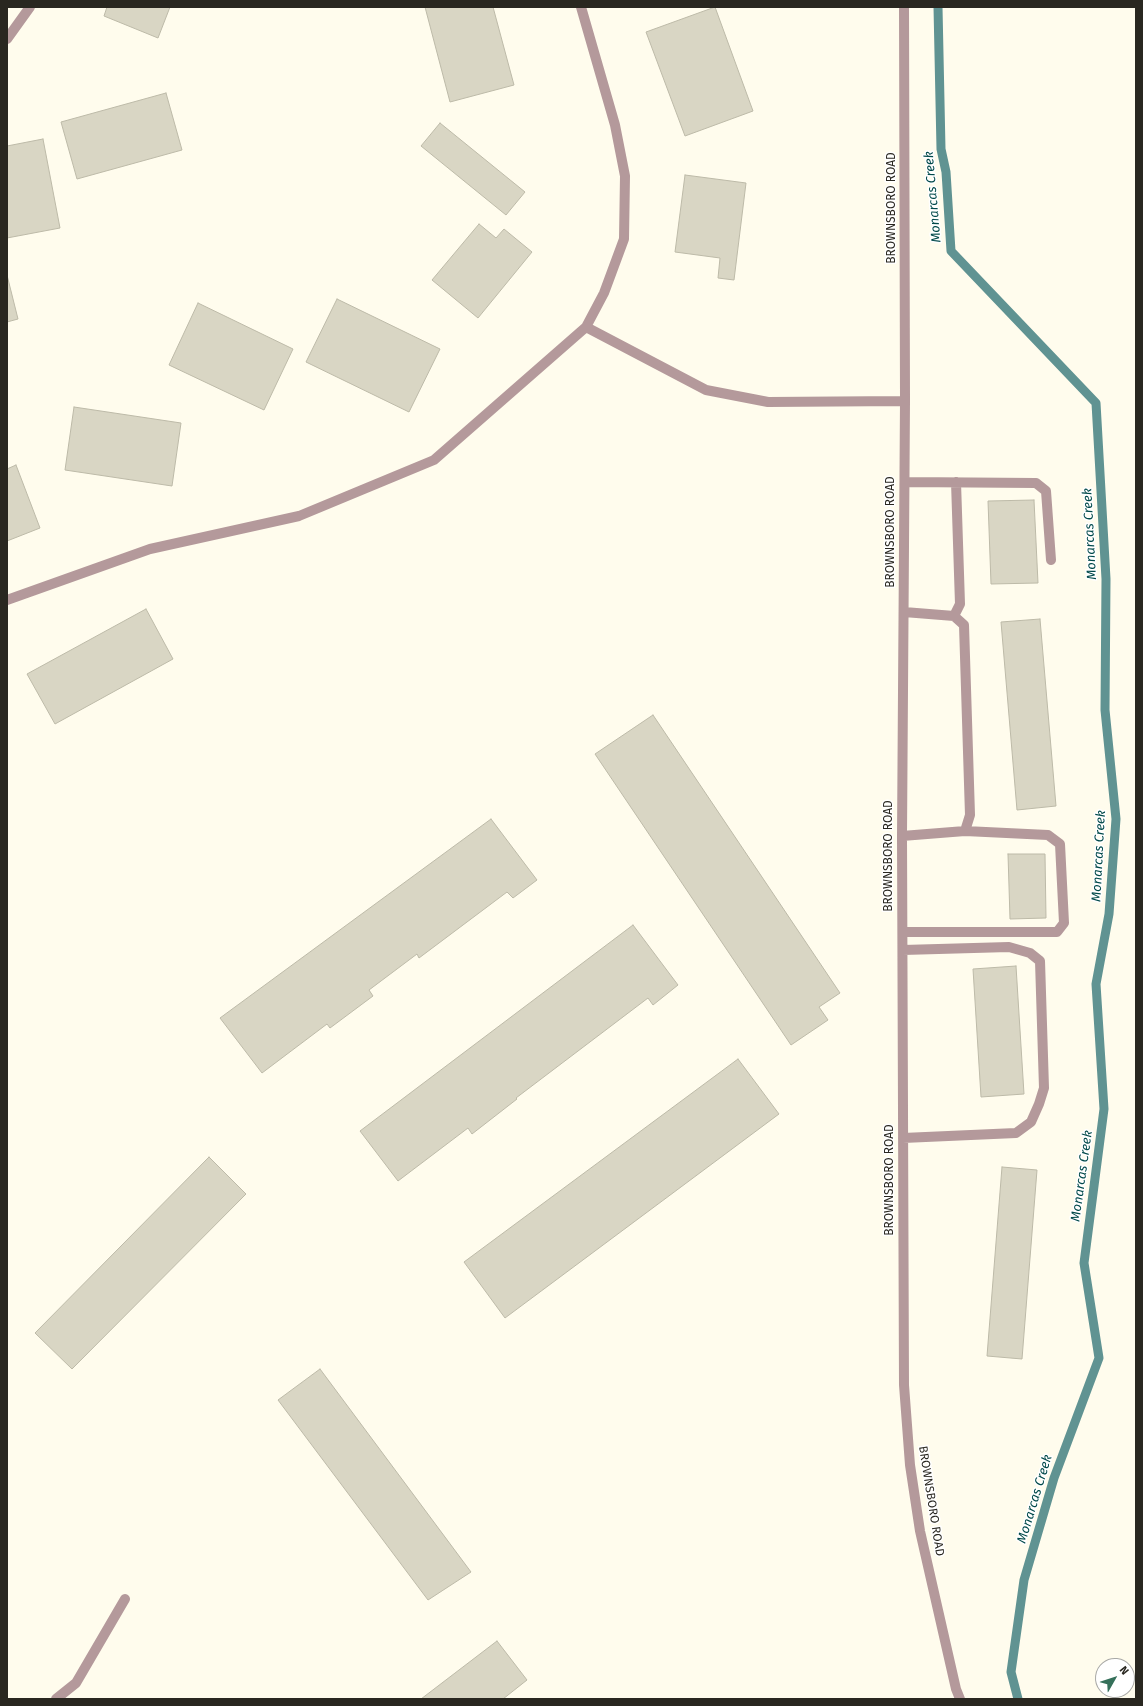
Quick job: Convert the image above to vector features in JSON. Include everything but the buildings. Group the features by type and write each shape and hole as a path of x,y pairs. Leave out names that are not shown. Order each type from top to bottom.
{"street":[{"path":"7,39 30,7"},
{"path":"7,600 150,549 299,516 434,460 586,327 604,293 624,239 624,176 615,125 581,7"},
{"name":"BROWNSBORO ROAD","path":"904,7 905,482 902,836 904,1385 910,1465 920,1531 956,1689 960,1699"},
{"path":"586,327 706,390 768,402 905,401"},
{"path":"905,482 1036,484 1046,491 1052,560"},
{"path":"954,616 960,604 956,482"},
{"path":"904,612 954,616 964,625 970,815 965,831"},
{"path":"902,836 965,831 1048,835 1060,844 1064,923 1057,932 902,932"},
{"path":"903,950 1009,948 1030,953 1040,961 1044,1088 1031,1122 1016,1133 903,1138"},
{"path":"56,1699 76,1684 125,1599"}],"waterway":[{"name":"Monarcas Creek","path":"938,7 941,149 946,172 951,251 1096,403 1106,579 1105,710 1116,819 1109,914 1096,984 1104,1109 1084,1263 1099,1358 1054,1478 1024,1580 1011,1672 1018,1699"}]}
